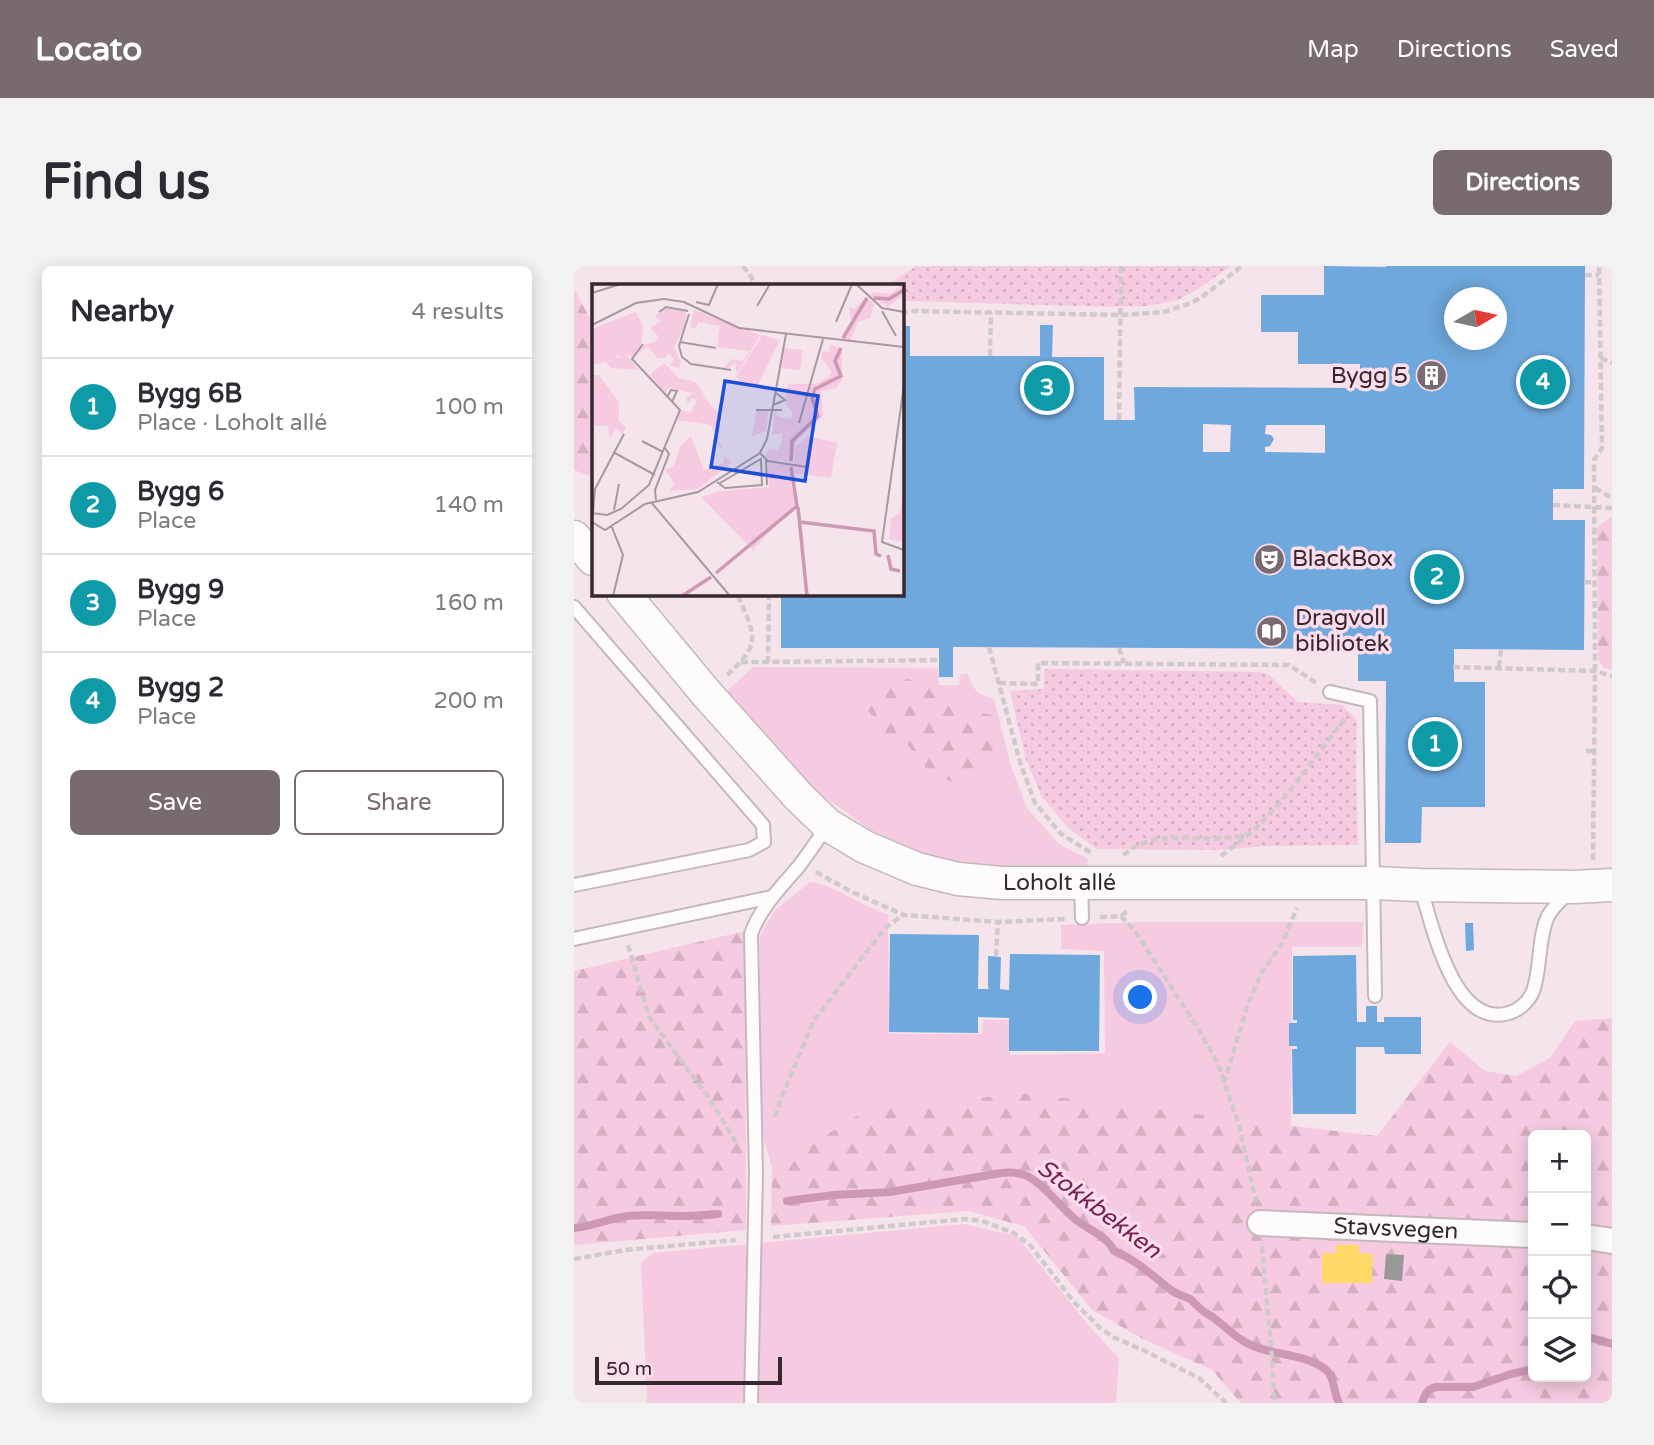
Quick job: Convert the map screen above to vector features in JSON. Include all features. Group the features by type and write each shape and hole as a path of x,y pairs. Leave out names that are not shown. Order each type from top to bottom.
{"street":[{"path":"574,537 592,558"},
{"name":"Loholt allé","path":"625,595 706,693 799,797 828,825 866,847 937,875 1002,883 1594,885"},
{"name":"Stavsvegen","path":"1260,1223 1528,1234"},
{"path":"1591,1238 1612,1241"}],"lane":[{"path":"574,607 763,825 764,842 749,850 574,885"},
{"path":"1330,692 1370,701 1375,996"},
{"path":"751,1403 756,1174 751,934 772,897 828,825"},
{"path":"1081,883 1082,918"},
{"path":"1419,885 1442,957 1458,990 1472,1006 1485,1013 1498,1015 1510,1014 1520,1007 1533,990 1542,935 1548,917 1594,885"},
{"path":"574,939 772,897"}],"path":[{"path":"743,266 756,284"},
{"path":"1119,420 1121,266"},
{"path":"903,313 1121,315 1164,312 1202,297 1242,266"},
{"path":"1594,885 1594,460 1602,448 1599,266"},
{"path":"1585,275 1600,275"},
{"path":"990,356 991,313"},
{"path":"1601,358 1612,363"},
{"path":"1594,488 1612,498"},
{"path":"1553,505 1612,508"},
{"path":"1584,582 1595,583"},
{"path":"706,693 740,663 751,648 751,628 738,595"},
{"path":"768,662 769,595"},
{"path":"989,648 1020,762 1035,803 1061,834 1093,854 1103,855"},
{"path":"1119,648 1124,663"},
{"path":"1499,667 1501,649"},
{"path":"740,663 939,660"},
{"path":"999,683 1038,684 1038,663 1289,665 1330,692"},
{"path":"1453,667 1595,671 1612,676"},
{"path":"1234,856 1221,856 1252,831 1280,803 1343,719 1363,699"},
{"path":"1586,751 1594,751"},
{"path":"1123,856 1139,845 1160,839 1218,838 1252,831"},
{"path":"1113,855 1135,856"},
{"path":"801,863 852,892 904,915 998,922 1121,916 1137,934 1218,1064 1239,1125 1260,1223 1273,1369 1273,1403"},
{"path":"1224,1084 1248,1004 1262,972 1282,944 1297,907"},
{"path":"774,1122 814,1020 885,928 904,915"},
{"path":"996,957 998,922"},
{"path":"624,929 649,1017 709,1098 756,1174"},
{"path":"574,1259 625,1250 965,1219 982,1221 1014,1233 1030,1245 1074,1302 1100,1328 1113,1337 1199,1378 1227,1403"}],"green space":[{"path":"916,266 1231,266 1178,300 1147,306 903,302 903,284 889,284"},
{"path":"574,289 592,322 592,477 574,470"},
{"path":"1612,516 1612,670 1603,667 1598,660 1597,527"},
{"path":"753,667 938,668 939,685 959,685 960,675 967,673 976,690 994,699 1011,766 1027,808 1059,844 1088,859 1086,870 997,867 924,857 872,831 805,783 727,691"},
{"path":"1044,669 1261,672 1269,675 1298,702 1342,705 1357,720 1358,845 1268,846 1218,850 1097,849 1067,827 1042,797 1026,760 1010,691 1044,689"},
{"path":"907,679 930,685 955,709 993,715 1001,748 993,767 979,779 959,785 928,771 908,745 884,734 864,704 873,688"},
{"path":"810,882 832,888 888,915 889,1034 982,1034 983,1020 1009,1020 1010,1055 1105,1053 1104,951 1061,949 1061,925 1145,922 1363,922 1362,947 1292,947 1291,1126 1022,1093 865,1111 772,1168 761,1130 760,936 775,910"},
{"path":"745,931 746,1230 574,1245 574,971"},
{"path":"1612,1018 1612,1403 1241,1403 1212,1370 1143,1339 1092,1310 1024,1226 968,1211 771,1226 772,1168 865,1111 1022,1093 1377,1136 1450,1042 1485,1071 1516,1076 1550,1058 1575,1021"},
{"path":"964,1224 1017,1236 1089,1326 1119,1358 1116,1403 647,1403 641,1263 653,1253"}],"building: Homes":[{"path":"1336,1245 1359,1245 1359,1253 1373,1254 1372,1283 1322,1283 1322,1253 1336,1253"}],"building: Schools":[{"path":"1324,266 1585,266 1584,489 1553,489 1553,520 1585,520 1584,650 1454,649 1454,682 1485,682 1485,807 1422,807 1421,843 1385,843 1386,681 1358,681 1358,649 953,647 953,677 939,677 939,648 781,648 781,595 903,595 903,326 910,326 910,356 1040,356 1040,325 1053,325 1052,357 1104,357 1104,420 1135,420 1134,387 1360,388 1360,364 1298,364 1298,332 1261,332 1261,295 1324,295","holes":["1203,424 1231,425 1230,452 1203,452","1266,425 1325,425 1325,453 1265,452 1265,447 1270,446 1274,439 1265,434"]},
{"path":"1465,923 1473,923 1474,950 1466,951"},
{"path":"890,934 979,935 978,989 990,989 988,956 1001,957 1000,989 1009,990 1010,954 1100,955 1099,1051 1009,1051 1009,1018 978,1017 978,1033 889,1032"},
{"path":"1356,955 1357,1022 1366,1022 1366,1006 1377,1006 1377,1022 1384,1022 1384,1017 1421,1017 1421,1054 1385,1054 1384,1047 1356,1047 1356,1114 1293,1114 1292,1049 1297,1049 1297,1046 1289,1046 1289,1023 1297,1023 1297,1020 1293,1020 1293,956"}],"building: Industry":[{"path":"1386,1254 1404,1255 1402,1281 1384,1279"}],"waterway":[{"name":"Stokkbekken","path":"787,1201 890,1192 1001,1173 1024,1175 1040,1185 1076,1220 1102,1237 1114,1251 1137,1263 1173,1291 1190,1299 1241,1340 1264,1350 1306,1360 1325,1369 1331,1376 1339,1403"},
{"path":"574,1228 628,1216 718,1214"},
{"name":"Stokkbekken","path":"1591,1338 1612,1344"},
{"name":"Stokkbekken","path":"1422,1403 1427,1392 1436,1387 1473,1387 1528,1370"}],"place":[{"name":"Bygg 5","path":"1431,376"},
{"name":"Bygg 2","path":"1543,382"},
{"name":"Bygg 9","path":"1047,388"},
{"name":"BlackBox","path":"1269,559"},
{"name":"Bygg 6","path":"1437,577"},
{"name":"Dragvoll bibliotek","path":"1272,631"},
{"name":"Bygg 6B","path":"1435,744"}]}
